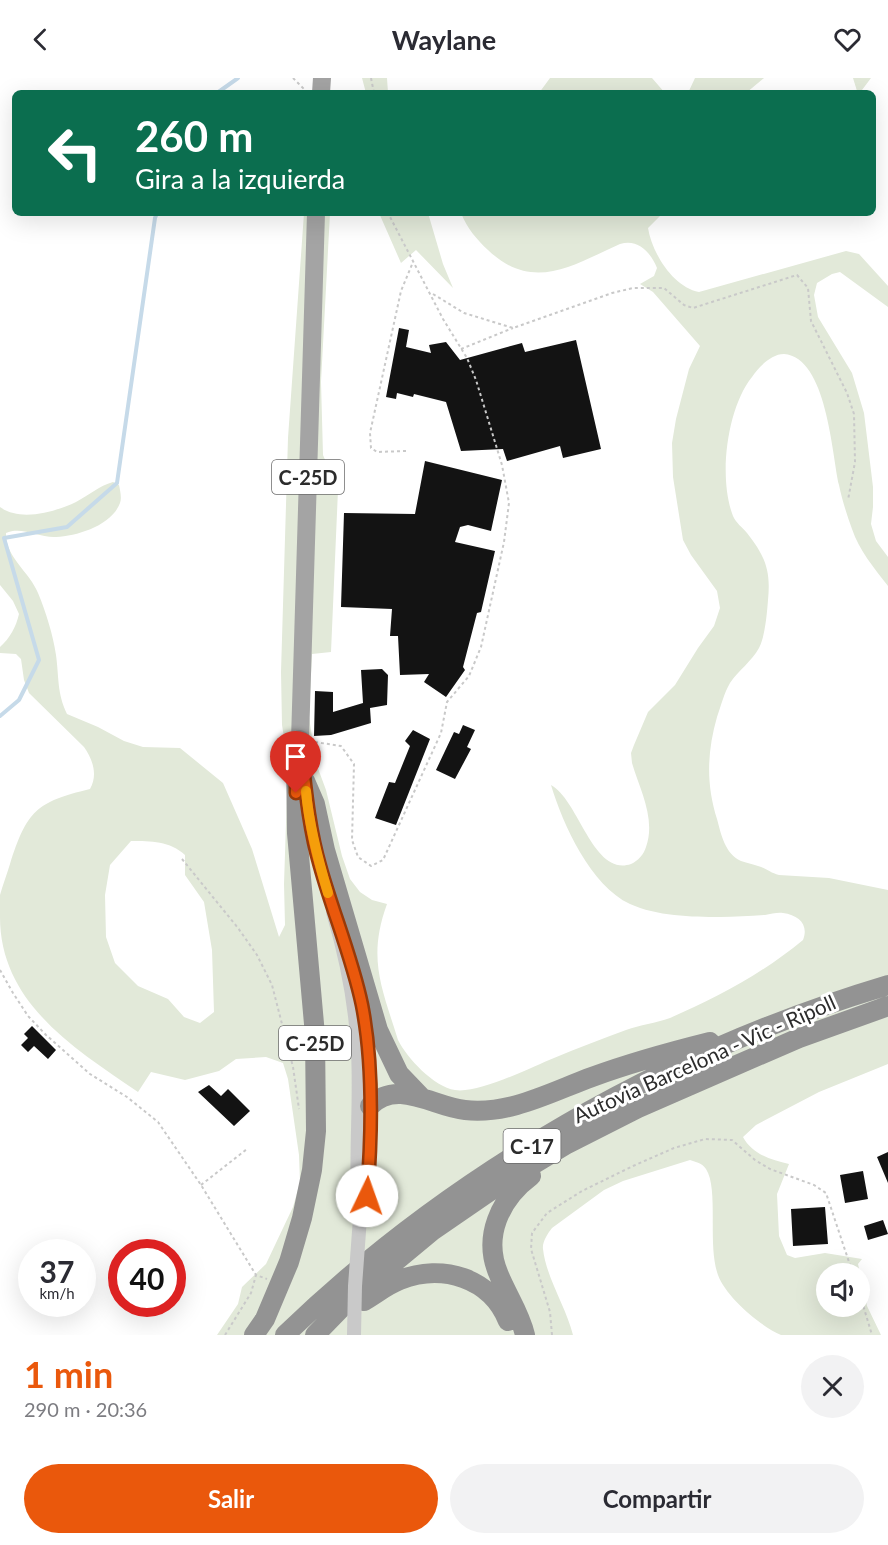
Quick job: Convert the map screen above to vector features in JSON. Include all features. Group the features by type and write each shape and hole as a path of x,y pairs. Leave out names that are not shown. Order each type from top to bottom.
{"highway":[{"name":"C-25D","path":"254,1335 265,1319 289,1262 310,1180 316,1131 315,1035 297,833 296,754 300,740"},
{"path":"305,781 315,804 325,850 378,1030 399,1074 424,1100"},
{"name":"Autovia Barcelona - Vic - Ripoll","path":"285,1335 333,1291 388,1246 476,1179 613,1099 660,1074 751,1032 818,1006 888,985"},
{"name":"Autovia Barcelona - Vic - Ripoll","path":"315,1335 349,1300 432,1231 496,1186 567,1144 638,1108 799,1038 888,1006"},
{"path":"370,1106 381,1096 392,1093 404,1094 462,1110 476,1111 510,1107 652,1058 751,1032"},
{"path":"525,1335 518,1313 496,1268 492,1248 494,1229 500,1210 517,1188 551,1161 567,1144"},
{"path":"338,1313 348,1313 385,1288 411,1276 453,1274 472,1281 494,1297 507,1317 512,1335"}],"main road":[{"name":"C-25D","path":"305,781 300,740 316,216"}],"street":[{"path":"305,781 308,810 319,863 338,926 351,992 358,1052 356,1180 360,1213 354,1335"},
{"path":"338,926 346,942 362,1006 369,1061 368,1188 360,1213"}],"path":[{"path":"293,78 305,90"},
{"path":"300,740 341,746 354,764 351,840 358,856 371,866 383,860 441,733 447,702 469,676 481,646 504,542 509,503 502,465 476,380 390,216"},
{"path":"406,451 377,452 371,448 370,433 401,291 413,262"},
{"path":"461,349 513,328 612,293 633,288 664,288 684,305 693,308 797,274 808,288 811,321 847,393 854,414 855,462 848,500"},
{"path":"430,292 464,313 513,328"},
{"path":"182,859 238,928 272,985 293,1066 300,1113"},
{"path":"0,970 28,1016 46,1035 90,1074 127,1096 158,1122 201,1185 256,1275 251,1293 225,1335"},
{"path":"552,1335 550,1312 531,1249 532,1233 547,1213 582,1191 633,1166 674,1148 705,1139 732,1140 755,1160 770,1169 814,1185 826,1193 849,1263"},
{"path":"201,1185 247,1149"},
{"path":"867,1317 872,1335"}],"green space":[{"path":"362,78 387,78 388,90 365,90"},
{"path":"550,78 652,78 662,90 541,90"},
{"path":"695,78 764,78 750,90 689,90"},
{"path":"853,78 871,78 862,90 857,90"},
{"path":"304,216 330,216 321,382 323,455 331,474 337,478 344,477 338,490 331,652 312,654 309,717 316,763 326,790 350,879 360,892 372,900 387,904 381,924 377,957 382,989 398,1040 414,1063 438,1083 455,1090 477,1088 626,1030 670,1018 739,984 803,940 804,925 798,918 783,913 731,917 686,916 651,911 630,904 616,895 591,869 580,853 563,818 551,785 561,793 596,849 606,859 618,865 631,864 642,855 649,836 648,815 631,753 648,712 675,685 714,626 720,608 717,591 683,540 673,477 672,443 676,419 689,369 700,346 653,292 640,284 654,276 657,268 647,252 638,245 620,244 569,266 537,273 521,270 505,263 476,238 462,216 660,216 648,228 659,258 672,276 690,289 699,292 846,251 859,254 888,286 888,307 840,272 817,283 814,295 818,317 852,373 864,413 873,487 871,524 876,541 888,557 888,586 863,552 850,524 840,491 825,409 810,372 798,359 784,354 774,356 758,369 743,390 731,425 726,463 728,500 733,516 762,556 769,580 763,638 753,657 730,683 724,695 714,730 709,768 713,806 720,831 727,849 736,858 779,875 829,878 888,890 888,1064 819,1092 756,1125 743,1137 757,1152 789,1164 777,1194 779,1236 787,1255 795,1258 825,1253 862,1259 859,1263 816,1263 816,1317 870,1317 870,1312 881,1335 781,1335 763,1325 745,1310 728,1292 718,1275 713,1249 713,1203 710,1178 703,1165 690,1160 623,1181 604,1190 549,1232 543,1246 545,1260 573,1335 217,1335 238,1304 242,1287 266,1264 293,1207 300,1182 299,1155 288,1079 283,1063 266,1057 236,1059 219,1071 185,1080 151,1072 138,1092 90,1059 45,1021 27,999 13,975 3,947 0,895 16,846 29,820 36,812 45,804 90,789 94,773 92,762 84,747 29,693 24,680 21,659 16,654 0,653 0,647 12,632 19,614 13,601 0,585 0,507 17,514 38,514 68,506 113,482 119,485 121,501 116,511 102,523 84,532 56,537 24,531 6,533 9,550 34,585 41,600 55,647 60,692 64,706 67,714 124,741 143,747 180,748 223,783 252,849 279,937 285,925 288,762 282,725 281,672 288,438","holes":["131,841 167,844 185,855 185,875 204,902 212,950 214,1012 200,1023 184,1017 168,999 138,986 115,963 106,937 105,895 110,865"]},
{"path":"380,216 429,216 443,264 453,288 416,250 401,263"}],"building":[{"path":"399,328 409,330 406,347 431,353 429,345 446,342 460,360 522,343 525,352 576,340 601,449 563,458 560,446 507,461 503,449 461,451 446,402 414,394 413,397 397,393 396,399 386,397"},
{"path":"425,461 502,480 491,531 468,525 460,527 455,542 495,551 481,612 477,613 463,667 465,670 446,697 424,682 429,674 400,675 398,636 390,636 392,609 341,607 344,513 415,514"},
{"path":"382,669 388,675 387,705 370,708 371,723 331,735 314,736 315,691 333,692 333,712 363,703 361,670"},
{"path":"463,725 475,730 467,747 471,749 455,779 436,770 454,732 459,734"},
{"path":"413,730 430,739 396,825 375,818 389,782 395,783 410,746 405,741"},
{"path":"32,1026 56,1050 48,1059 34,1046 28,1052 21,1045 28,1038 24,1034"},
{"path":"209,1085 221,1096 228,1089 250,1111 234,1126 198,1092"},
{"path":"888,1152 888,1183 877,1157"},
{"path":"863,1171 868,1199 845,1203 840,1175"},
{"path":"825,1207 828,1244 793,1246 791,1209"},
{"path":"883,1220 888,1234 868,1240 864,1226"}],"waterway":[{"path":"221,90 238,78"},
{"path":"0,716 19,700 39,660 4,538 67,527 117,483 156,216"}],"slow traffic":[{"path":"306,791 319,863 328,893"}],"route":[{"path":"296,793 296,754 300,740 308,810 319,863 338,926 346,942 362,1006 369,1061 367,1196"}]}
